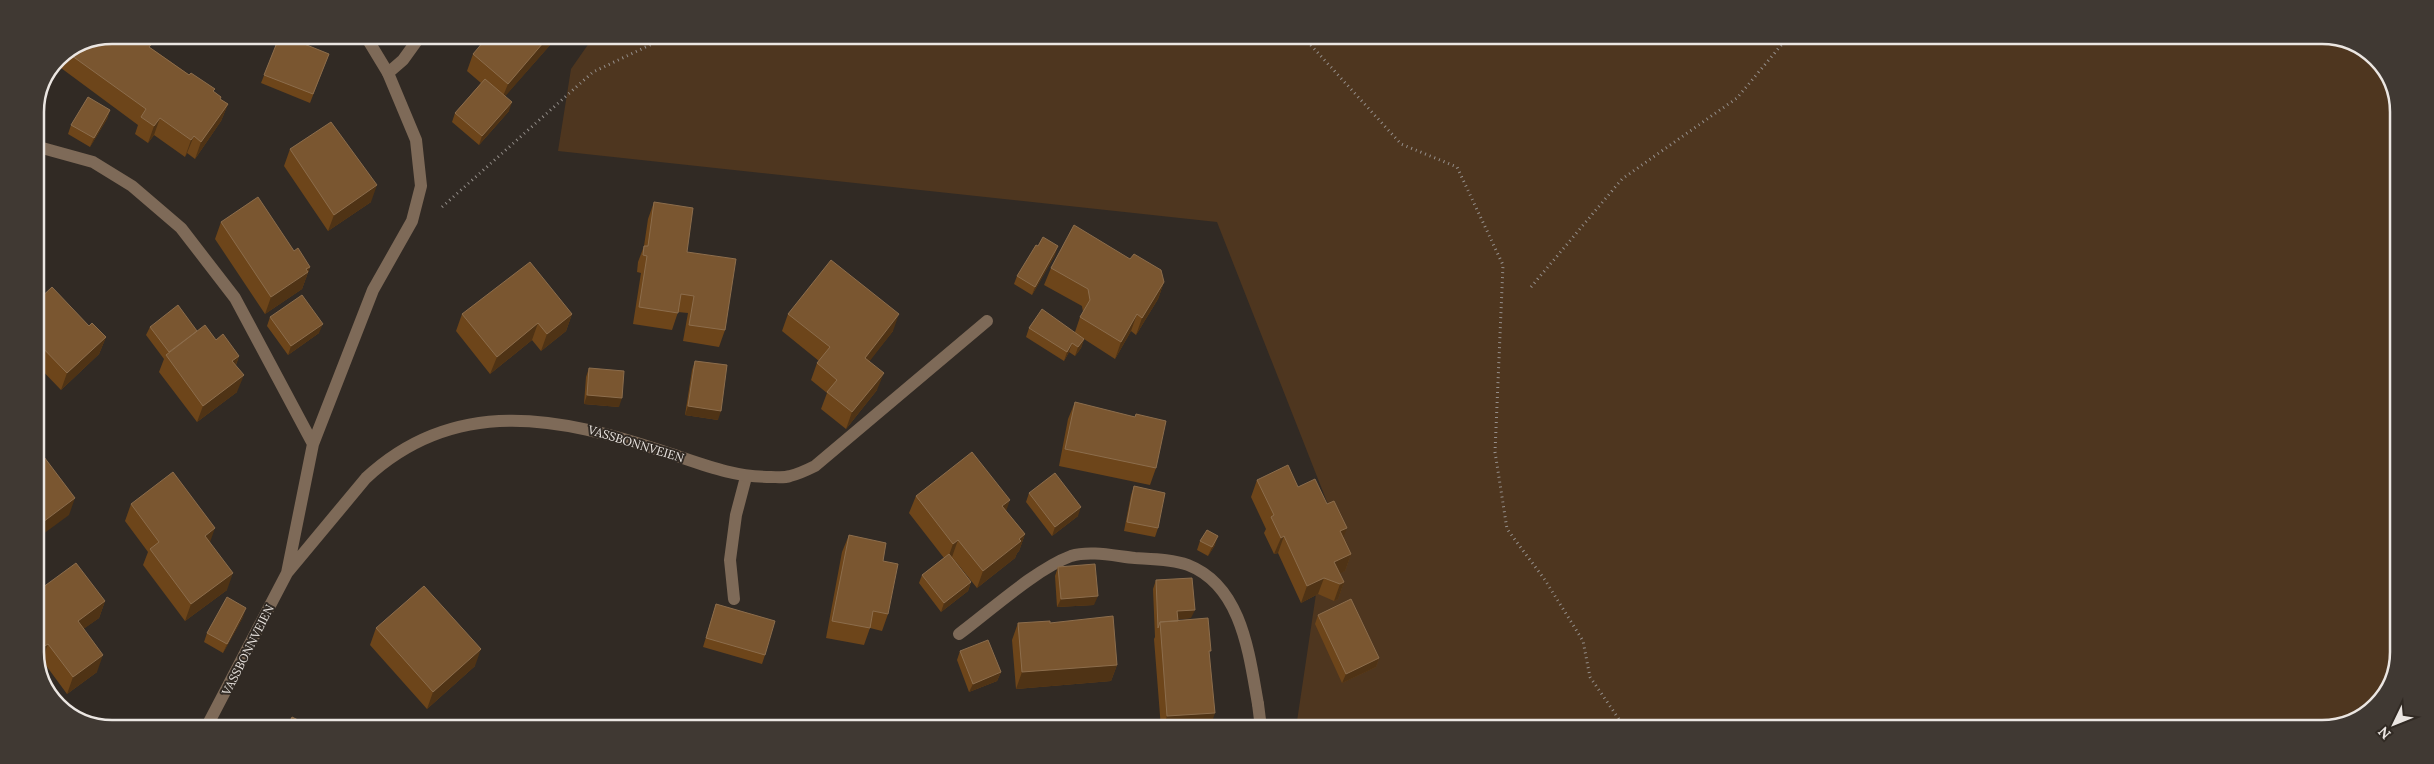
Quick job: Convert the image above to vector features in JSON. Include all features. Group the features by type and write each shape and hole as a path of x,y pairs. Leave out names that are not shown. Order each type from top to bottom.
{"street":[{"name":"VASSBONNVEIEN","path":"287,573 313,444 373,290 412,221 420,186 416,140 388,73 370,44"},
{"path":"388,73 403,60 415,44"},
{"path":"44,148 93,162 132,186 181,228 235,298 313,444"},
{"name":"VASSBONNVEIEN","path":"210,720 287,573 366,478 378,467 426,437 464,425 508,419 532,420 577,426 629,440 746,477 789,477 815,466 988,321"},
{"path":"734,599 730,560 736,515 746,477"},
{"path":"959,634 1048,567 1072,556 1088,553 1178,562 1202,572 1224,592 1238,618 1248,649 1260,720"}],"path":[{"path":"412,221 441,208 592,72 652,44"},
{"path":"1310,44 1401,144 1457,168 1503,265 1494,452 1506,530 1545,580 1583,641 1590,677 1620,720"},
{"path":"1531,286 1622,179 1738,98 1782,44"}],"shaded area":[{"path":"588,44 2331,44 2340,46 2360,55 2376,70 2387,90 2390,107 2390,661 2388,670 2379,690 2364,706 2344,717 2323,720 1297,720 1329,507 1217,222 558,151 571,69"}],"building":[{"path":"152,44 149,47 189,75 191,73 215,89 213,91 228,104 201,142 194,136 191,140 160,118 154,126 141,117 146,109 73,56 98,45"},
{"path":"276,44 304,44 329,54 313,94 264,75"},
{"path":"481,44 542,44 508,84 473,54"},
{"path":"485,79 512,102 482,136 455,113"},
{"path":"88,97 110,110 94,138 71,125"},
{"path":"331,122 377,185 334,215 290,149"},
{"path":"258,197 294,251 298,248 310,267 306,269 308,272 271,297 221,222"},
{"path":"654,202 693,208 687,252 736,259 725,330 689,325 694,296 681,294 678,313 639,307 647,256 643,255 644,246 648,246"},
{"path":"1074,225 1130,259 1134,254 1161,270 1164,282 1142,318 1137,314 1121,342 1080,317 1090,300 1088,289 1051,268"},
{"path":"1043,237 1058,246 1035,287 1017,276"},
{"path":"831,260 899,314 865,358 884,373 852,412 827,392 837,380 817,363 830,347 788,314"},
{"path":"530,262 572,314 547,334 538,323 497,357 462,314"},
{"path":"52,287 89,326 92,323 106,337 67,373 44,349 44,295"},
{"path":"302,295 323,324 291,346 270,317"},
{"path":"178,305 197,331 169,352 150,327"},
{"path":"1042,309 1084,339 1078,347 1072,343 1067,352 1029,328"},
{"path":"205,325 216,340 223,334 239,356 232,361 244,375 203,406 166,355"},
{"path":"695,361 727,365 721,411 688,406"},
{"path":"589,368 624,371 622,398 587,395"},
{"path":"1075,402 1135,417 1136,414 1166,421 1156,468 1065,449"},
{"path":"972,452 1010,500 1002,506 1025,534 1019,539 1021,541 983,571 958,540 953,544 916,496"},
{"path":"44,457 75,498 44,521"},
{"path":"1288,465 1298,487 1315,479 1327,504 1334,501 1347,528 1340,531 1351,554 1334,562 1344,582 1340,584 1324,578 1307,586 1284,536 1281,538 1271,517 1274,515 1257,480"},
{"path":"173,472 215,528 205,536 233,573 191,604 150,549 159,542 131,504"},
{"path":"1055,473 1081,507 1055,527 1029,493"},
{"path":"1134,486 1165,493 1158,528 1127,522"},
{"path":"1207,530 1218,536 1212,547 1200,541"},
{"path":"849,535 886,543 883,561 898,564 888,614 873,611 870,628 832,621"},
{"path":"949,554 971,582 944,603 922,575"},
{"path":"76,563 105,601 78,621 103,655 73,677 48,644 44,647 44,586"},
{"path":"1095,564 1098,596 1061,599 1058,567"},
{"path":"1192,578 1195,610 1177,611 1178,621 1160,622 1158,628 1156,580"},
{"path":"424,586 481,649 433,692 376,628"},
{"path":"227,597 246,608 227,644 207,633"},
{"path":"1351,599 1379,658 1346,674 1318,615"},
{"path":"716,604 775,621 765,655 706,638"},
{"path":"1113,616 1117,665 1022,672 1018,623 1050,621 1050,623"},
{"path":"1208,618 1215,713 1167,716 1160,622"},
{"path":"988,640 1001,672 973,684 960,651"}]}
